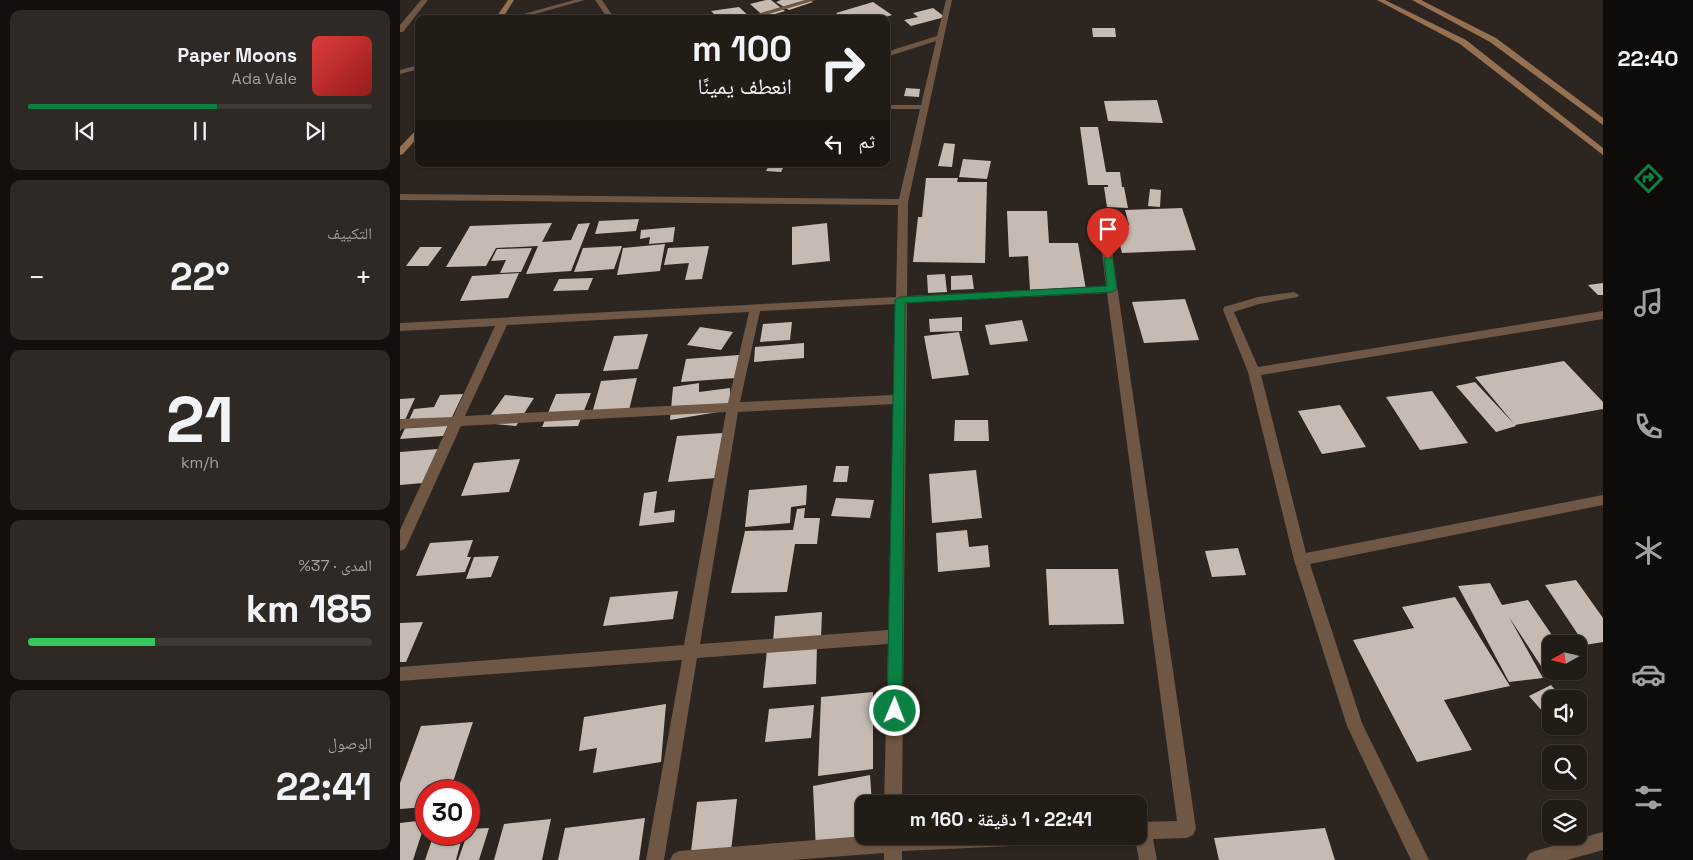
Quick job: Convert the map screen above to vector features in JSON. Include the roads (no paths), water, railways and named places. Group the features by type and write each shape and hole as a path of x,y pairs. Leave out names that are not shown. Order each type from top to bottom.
{"street":[{"path":"400,30 425,0"},
{"path":"501,15 512,0"},
{"path":"524,15 582,0"},
{"path":"598,0 609,15"},
{"path":"758,15 813,0"},
{"path":"893,795 903,202 949,0"},
{"path":"1380,0 1463,42 1603,152"},
{"path":"1415,0 1458,20 1492,40 1540,72 1603,122"},
{"path":"890,54 940,37"},
{"path":"400,72 415,67"},
{"path":"890,106 925,107"},
{"path":"400,152 415,135"},
{"path":"400,197 903,202"},
{"path":"1106,244 1187,829 1147,831"},
{"path":"400,326 1112,289"},
{"path":"1294,295 1258,301 1228,310 1254,372 1302,560 1355,726 1420,860"},
{"path":"655,860 733,407 755,308"},
{"path":"1254,372 1603,315"},
{"path":"400,545 503,321"},
{"path":"400,424 899,399"},
{"path":"1302,560 1603,500"},
{"path":"400,674 896,636"},
{"path":"1535,860 1603,841"},
{"path":"679,860 907,845"},
{"path":"1144,845 1148,860"}]}
